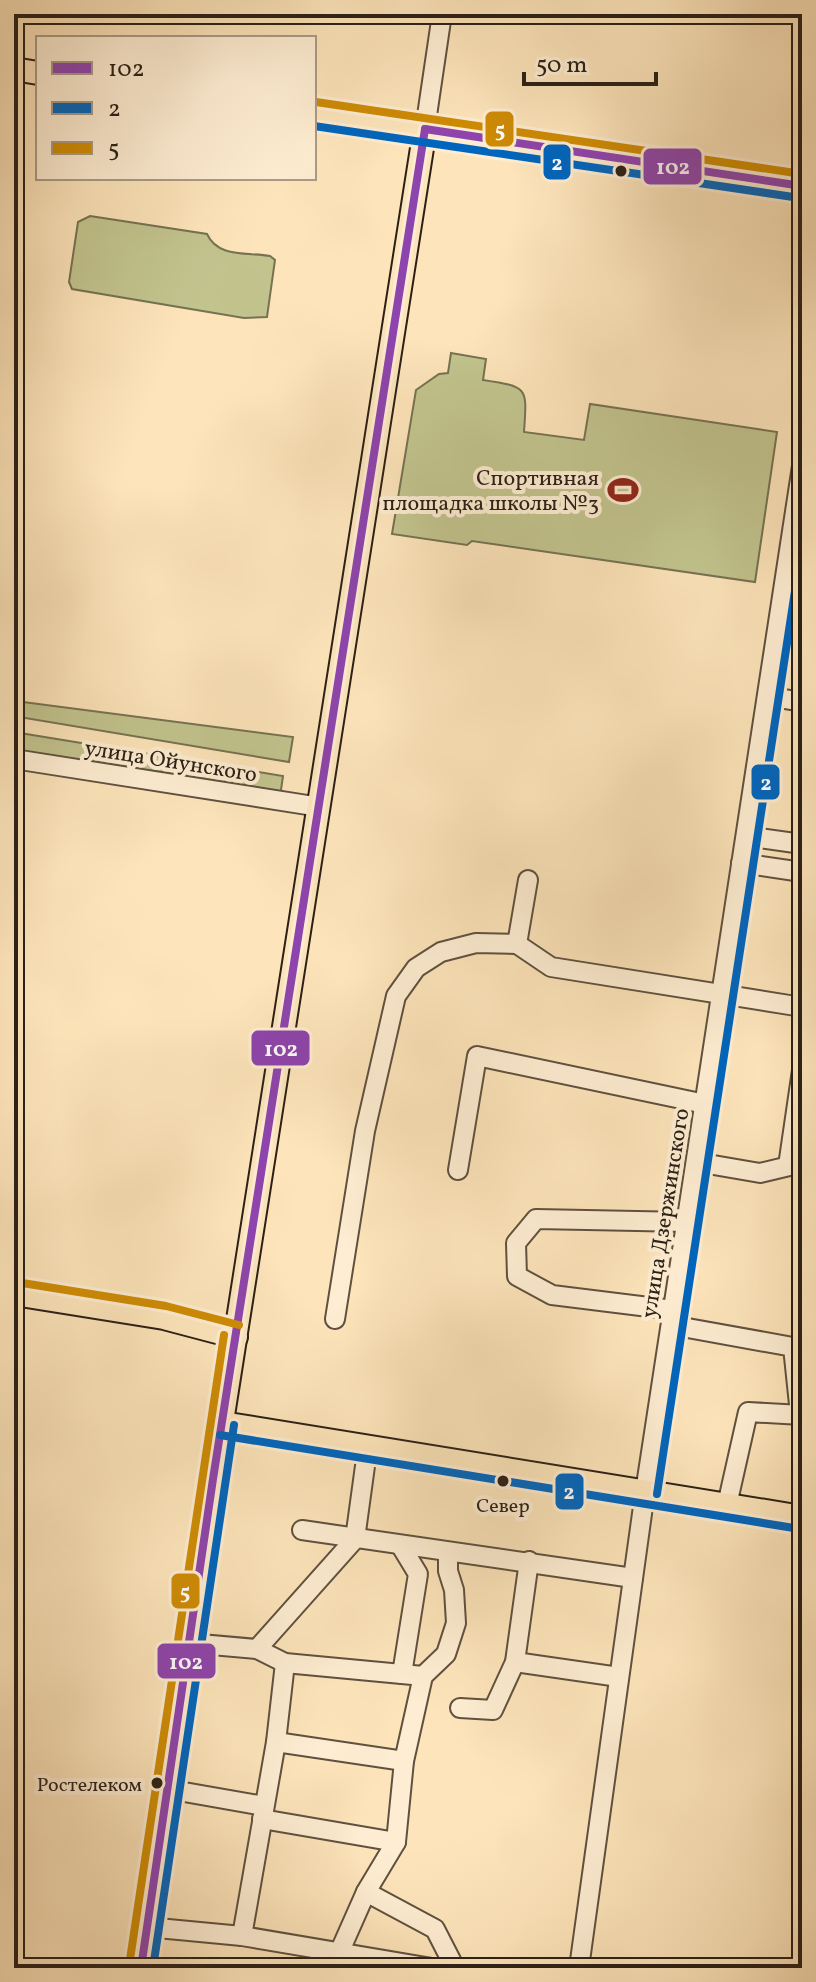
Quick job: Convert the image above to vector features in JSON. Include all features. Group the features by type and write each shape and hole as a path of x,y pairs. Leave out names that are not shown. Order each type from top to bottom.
{"main road":[{"path":"14,69 36,73"},
{"path":"316,114 802,186"},
{"path":"141,1968 222,1423 425,129"},
{"path":"14,1294 164,1318 236,1337"},
{"path":"222,1423 802,1517"}],"street":[{"path":"425,129 442,14"},
{"name":"улица Дзержинского","path":"579,1968 645,1492 741,863 767,696 793,584 802,466"},
{"path":"767,696 802,702"},
{"name":"улица Ойунского","path":"14,759 320,807"},
{"path":"746,836 802,844"},
{"path":"741,863 802,872"},
{"path":"517,944 528,880"},
{"path":"335,1319 365,1131 396,996 416,968 441,952 476,943 517,944 551,967 802,1007"},
{"path":"458,1170 477,1056 705,1104"},
{"path":"696,1162 760,1173 795,1164 802,1070"},
{"path":"687,1222 536,1219 516,1243 517,1276 552,1295 672,1318 793,1347 801,1415 748,1412 727,1505"},
{"path":"257,1649 355,1539 365,1466"},
{"path":"302,1530 633,1578"},
{"path":"401,1546 418,1574 402,1674"},
{"path":"339,1960 366,1892 396,1842 404,1761 423,1676 446,1654 456,1623 448,1552"},
{"path":"460,1708 493,1710 515,1662 529,1561"},
{"path":"189,1643 257,1649 285,1663 423,1676"},
{"path":"515,1662 619,1677"},
{"path":"242,1936 276,1742 285,1663"},
{"path":"276,1742 404,1761"},
{"path":"167,1789 396,1842"},
{"path":"366,1892 435,1929 455,1968"},
{"path":"147,1927 242,1936 339,1960 432,1968"}],"green space":[{"path":"90,216 207,234 212,242 226,250 270,256 275,260 267,317 244,318 72,289 69,282 78,222"},
{"name":"Спортивная площадка школы №3","path":"451,353 486,359 483,380 509,385 522,392 524,432 584,440 590,404 777,432 755,582 472,541 467,545 392,534 416,390 439,374 448,373"},
{"path":"23,702 293,737 289,762 19,717"},
{"path":"14,732 283,776 280,797 14,753"}],"transit line":[{"name":"5","path":"316,102 802,174"},
{"name":"2","path":"316,126 800,198"},
{"name":"102","path":"425,129 802,186"},
{"name":"102","path":"141,1968 213,1479 425,129"},
{"name":"2","path":"657,1494 802,545"},
{"name":"5","path":"16,1282 166,1306 239,1325"},
{"name":"5","path":"129,1966 224,1335"},
{"name":"2","path":"153,1968 234,1425"},
{"name":"2","path":"220,1435 800,1529"}],"place":[{"name":"Спортивная площадка школы №3","path":"623,490"},
{"name":"Север","path":"503,1481"},
{"name":"Ростелеком","path":"157,1783"}]}
